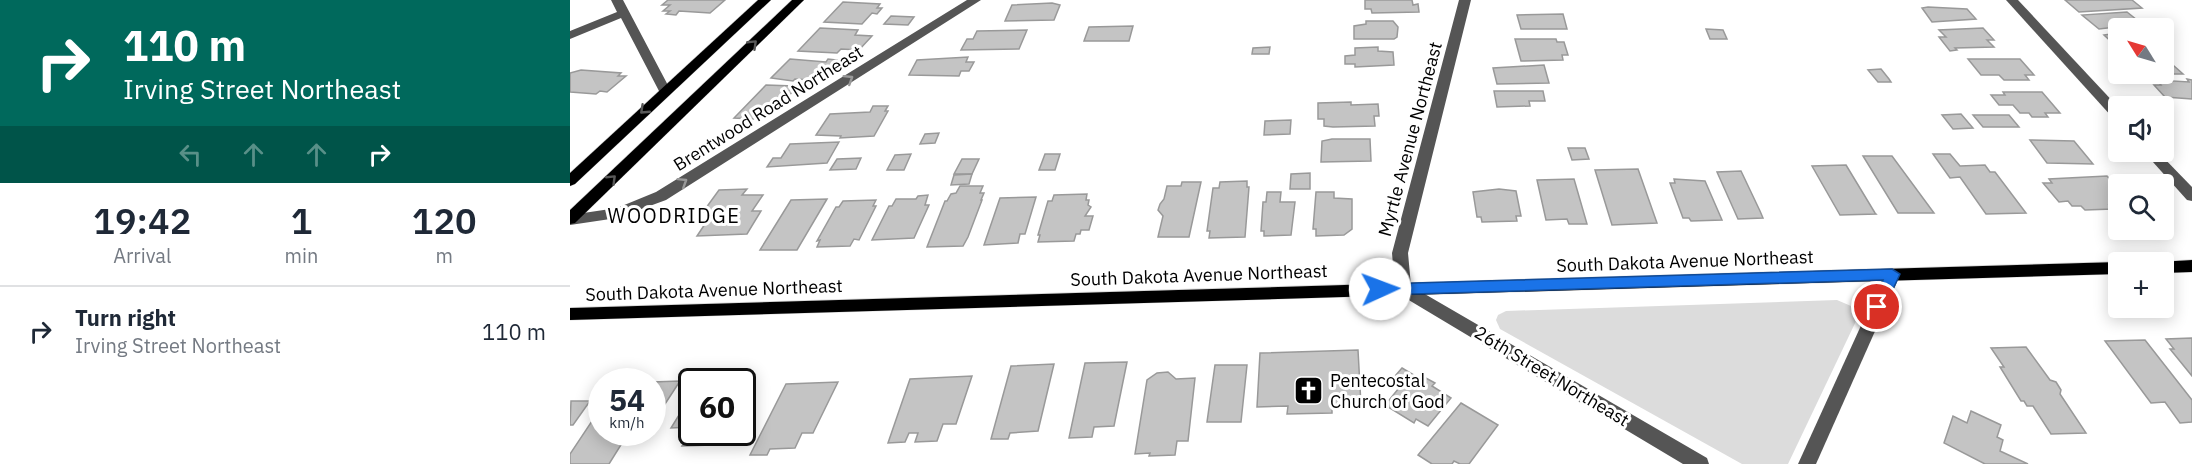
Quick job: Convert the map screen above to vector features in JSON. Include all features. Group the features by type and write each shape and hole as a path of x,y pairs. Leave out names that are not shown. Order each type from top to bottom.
{"main road":[{"path":"570,181 765,0"},
{"path":"570,220 798,0"},
{"path":"2174,267 2192,266"},
{"name":"South Dakota Avenue Northeast","path":"570,314 2108,268"}],"street":[{"path":"617,0 665,91"},
{"name":"Brentwood Road Northeast","path":"570,220 612,215 661,196 975,0"},
{"name":"Myrtle Avenue Northeast","path":"1403,289 1400,253 1465,0"},
{"path":"2012,0 2108,104"},
{"path":"570,35 624,13"},
{"path":"2160,162 2192,196"},
{"path":"1807,464 1892,274"},
{"name":"26th Street Northeast","path":"1403,289 1700,464"}],"shaded area":[{"path":"1837,300 1851,306 1857,319 1788,464 1742,464 1500,329 1496,320 1498,315 1506,311"}],"building":[{"path":"668,0 725,0 710,13 679,11 676,15 666,14 670,11 663,11 670,5 662,5"},
{"path":"1365,0 1412,0 1413,5 1418,4 1419,12 1372,13 1371,9 1365,9"},
{"path":"2065,0 2132,0 2142,8 2079,12"},
{"path":"843,2 880,4 877,8 882,8 877,14 872,13 862,24 824,22"},
{"path":"1052,3 1060,5 1054,20 1005,21 1012,5"},
{"path":"1922,8 1967,9 1976,19 1932,22"},
{"path":"2127,12 2134,18 2108,18 2108,28 2099,29 2082,15"},
{"path":"1563,14 1567,29 1521,29 1517,15"},
{"path":"891,16 914,17 908,25 884,24"},
{"path":"1366,21 1393,21 1398,27 1397,37 1394,39 1354,39 1354,26 1366,24"},
{"path":"1133,26 1129,41 1084,41 1089,27"},
{"path":"820,28 858,30 855,35 872,36 859,50 841,49 837,53 798,51"},
{"path":"1983,28 1994,40 1987,40 1994,47 1955,48 1957,50 1950,51 1939,37 1946,37 1939,30"},
{"path":"1706,29 1723,30 1727,39 1710,39"},
{"path":"1027,30 1019,49 961,50 967,39 973,39 977,31"},
{"path":"1515,39 1556,39 1557,42 1564,42 1568,55 1562,55 1563,60 1521,61"},
{"path":"1270,47 1269,54 1252,54 1253,48"},
{"path":"1378,47 1378,51 1393,52 1394,65 1355,67 1355,64 1345,64 1345,56 1355,55 1355,48"},
{"path":"968,57 966,62 974,62 969,71 961,71 959,76 909,75 917,60"},
{"path":"790,59 846,61 839,68 829,68 821,79 812,82 771,78"},
{"path":"1968,59 2020,59 2034,75 2025,75 2029,80 2004,80 1999,75 1981,75"},
{"path":"1544,65 1549,83 1497,84 1493,68"},
{"path":"2174,66 2183,74 2174,74"},
{"path":"1881,69 1891,82 1878,82 1868,70"},
{"path":"581,70 621,73 618,76 626,76 607,92 600,91 596,94 570,92 570,73"},
{"path":"2187,79 2192,80 2192,99 2164,96 2154,85 2174,84 2174,81 2189,82"},
{"path":"766,85 793,86 790,90 794,90 777,109 765,108 754,119 734,118"},
{"path":"1494,91 1543,91 1545,101 1529,101 1530,106 1497,107"},
{"path":"2003,92 2042,92 2060,113 2045,113 2048,117 2032,117 2029,113 2020,113 2013,105 1999,105 1991,95 2005,95"},
{"path":"1351,102 1351,105 1378,104 1379,116 1374,116 1375,126 1324,126 1324,119 1318,119 1318,103"},
{"path":"873,106 888,106 885,111 888,111 874,136 840,138 841,136 816,135 830,114 870,112"},
{"path":"1961,114 1973,128 1953,129 1942,115"},
{"path":"1973,115 2009,115 2019,127 1983,127"},
{"path":"1291,120 1290,134 1264,135 1265,121"},
{"path":"939,133 935,143 920,144 925,134"},
{"path":"1370,139 1371,161 1321,162 1322,141"},
{"path":"2030,140 2074,141 2093,164 2047,163"},
{"path":"839,142 827,163 767,167 773,158 781,158 790,144"},
{"path":"1568,148 1585,148 1589,159 1572,160"},
{"path":"911,154 904,170 887,170 895,155"},
{"path":"1045,154 1060,154 1055,170 1039,170"},
{"path":"1933,154 1950,154 1960,166 1985,165 1990,172 1995,172 2026,213 1986,214 1960,177 1950,178"},
{"path":"1863,156 1892,156 1934,213 1898,213"},
{"path":"861,158 856,169 830,170 837,159"},
{"path":"962,159 979,159 972,174 954,174"},
{"path":"1846,165 1876,214 1840,215 1812,166"},
{"path":"1638,169 1657,223 1612,225 1595,170"},
{"path":"1741,171 1763,218 1738,219 1717,172"},
{"path":"1310,173 1310,189 1290,189 1291,174"},
{"path":"972,174 969,184 951,185 954,175"},
{"path":"2107,176 2108,209 2085,210 2081,206 2072,206 2068,201 2059,202 2043,183 2052,183 2049,179"},
{"path":"1574,179 1587,224 1569,224 1567,219 1546,220 1537,180"},
{"path":"1674,179 1705,181 1722,220 1691,221 1689,218 1683,218 1670,183 1675,183"},
{"path":"1247,181 1247,187 1249,187 1245,237 1209,238 1210,231 1207,231 1213,188 1219,188 1220,182"},
{"path":"1182,182 1201,182 1189,237 1158,237 1163,216 1158,210 1167,186 1181,186"},
{"path":"960,186 983,186 980,193 984,193 982,200 968,237 963,246 927,247 945,201 951,194 956,193"},
{"path":"747,189 742,195 763,195 752,211 761,211 747,234 697,236 713,212 703,212 719,190"},
{"path":"1499,189 1516,191 1521,216 1516,216 1517,221 1482,222 1481,217 1477,217 1473,192"},
{"path":"1267,192 1281,192 1280,202 1295,202 1291,235 1264,236 1264,231 1261,231 1263,202 1266,202"},
{"path":"1316,192 1334,192 1334,198 1352,199 1352,229 1344,235 1316,236 1316,229 1313,229"},
{"path":"1087,194 1086,200 1089,200 1088,205 1091,207 1085,216 1093,216 1089,230 1081,230 1080,234 1076,234 1074,241 1038,242 1048,201 1052,201 1054,195"},
{"path":"928,195 925,205 929,205 914,238 872,240 889,206 892,206 896,199 916,199 918,196"},
{"path":"1036,197 1025,234 1020,234 1018,243 984,245 1000,198"},
{"path":"827,199 797,250 760,250 791,200"},
{"path":"876,200 873,206 876,206 859,240 854,239 850,246 817,247 820,240 817,241 836,207 839,207 843,201"},
{"path":"2192,338 2192,376 2170,349 2174,349 2166,339"},
{"path":"2145,340 2192,400 2192,422 2180,423 2165,402 2151,403 2105,341"},
{"path":"2026,347 2050,380 2056,382 2061,390 2060,394 2086,433 2051,434 2033,406 2027,406 2024,401 2021,401 2000,367 2004,367 1991,348"},
{"name":"Pentecostal Church of God","path":"1358,350 1361,405 1332,405 1332,413 1287,414 1288,406 1257,407 1260,353"},
{"path":"1127,362 1114,426 1094,427 1092,437 1069,438 1085,363"},
{"path":"1054,364 1038,431 1010,433 1008,439 991,439 1011,366"},
{"path":"1215,365 1247,365 1241,422 1207,422"},
{"path":"1402,368 1422,380 1424,377 1435,383 1432,386 1451,398 1428,426 1416,419 1414,423 1385,405 1399,388 1389,383"},
{"path":"1168,372 1176,379 1195,378 1188,441 1177,441 1175,455 1135,454 1147,380 1157,373"},
{"path":"972,376 956,424 943,424 937,441 915,442 918,433 909,433 905,442 888,443 910,379"},
{"path":"678,381 666,402 666,382"},
{"path":"838,382 813,433 802,433 795,448 770,449 767,455 750,455 756,446 786,384"},
{"path":"571,401 588,401 573,425 570,425"},
{"path":"1461,403 1498,425 1469,464 1454,461 1452,464 1432,464 1418,455"},
{"path":"1971,411 2001,425 1997,437 2003,440 2000,451 2028,464 1985,464 1944,443 1953,416 1967,423"},
{"path":"678,417 678,428 671,428"},
{"path":"588,427 588,446 620,446 609,464 570,464 570,454"}],"place":[{"name":"Pentecostal Church of God","path":"1309,390"}],"district":[{"name":"WOODRIDGE","path":"674,215"}],"route":[{"path":"1380,289 1892,274 1877,307"}]}
